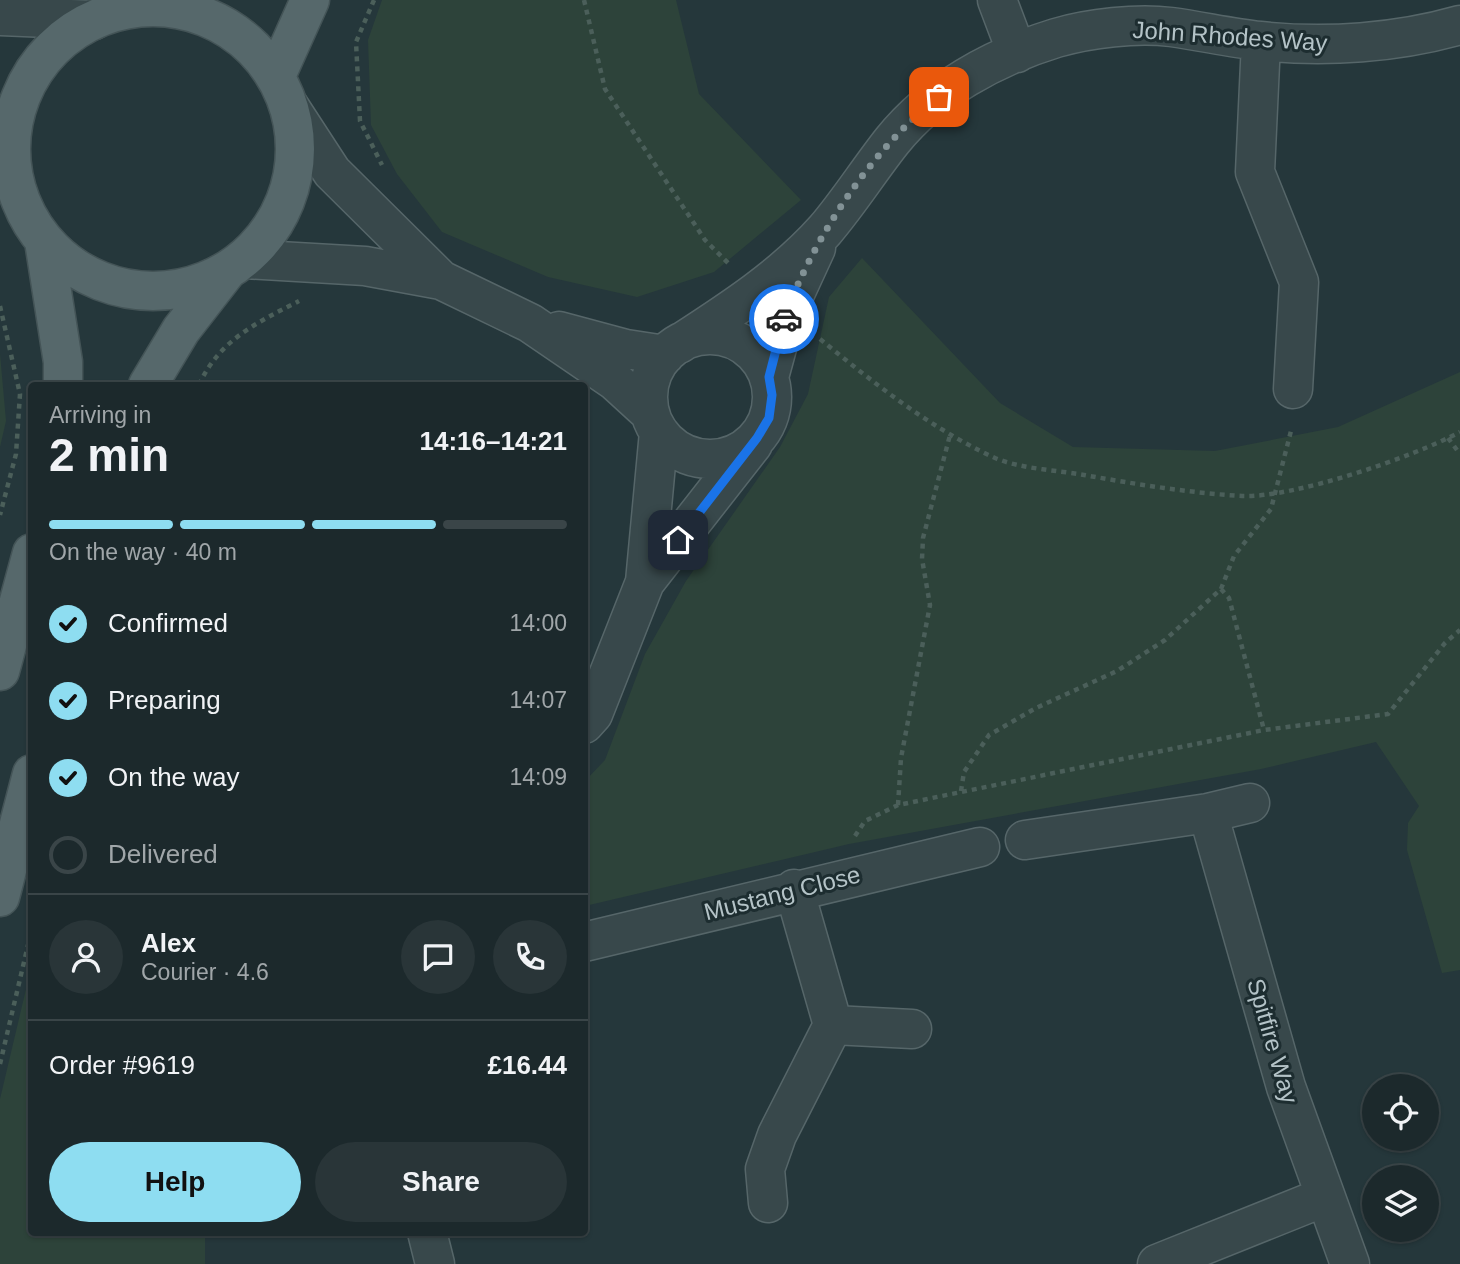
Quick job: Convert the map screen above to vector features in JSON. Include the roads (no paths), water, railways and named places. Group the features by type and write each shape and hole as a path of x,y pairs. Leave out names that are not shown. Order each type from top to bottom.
{"main road":[{"path":"282,91 310,0"},
{"path":"150,382 181,330 279,216 292,180 296,152 282,91 257,52 219,23 174,9 145,4 94,20 69,35 49,52 28,81 12,127 7,173 27,215 44,241 59,256 89,276 128,289 162,291 185,288 235,265"},
{"path":"44,241 63,362 63,382"},
{"path":"0,671 28,568"},
{"path":"0,897 28,790"}],"street":[{"path":"997,0 1017,53"},
{"path":"0,16 94,20"},
{"name":"John Rhodes Way","path":"672,349 773,300 894,139 924,108 970,74 1017,53 1057,38 1105,29 1168,26 1261,42 1336,44 1429,34 1460,25"},
{"path":"1261,42 1255,172 1299,282 1293,389"},
{"path":"282,91 332,172 441,280"},
{"path":"235,265 365,267 441,280 530,323 615,381 683,453 714,459 735,454 757,438"},
{"path":"588,714 645,582 757,438 769,418 772,395 769,377 773,300"},
{"path":"530,323 626,349 672,349 698,336 720,336 738,342 756,355 769,377"},
{"path":"645,582 654,423 649,386 672,349"},
{"path":"1024,841 1208,813 1250,803"},
{"name":"Spitfire Way","path":"1208,813 1286,1087 1350,1264"},
{"name":"Mustang Close","path":"588,941 794,889 980,847"},
{"path":"768,1203 765,1169 777,1135 833,1025 794,889"},
{"path":"833,1025 912,1029"},
{"path":"1157,1264 1324,1197"},
{"path":"428,1236 435,1264"}]}
